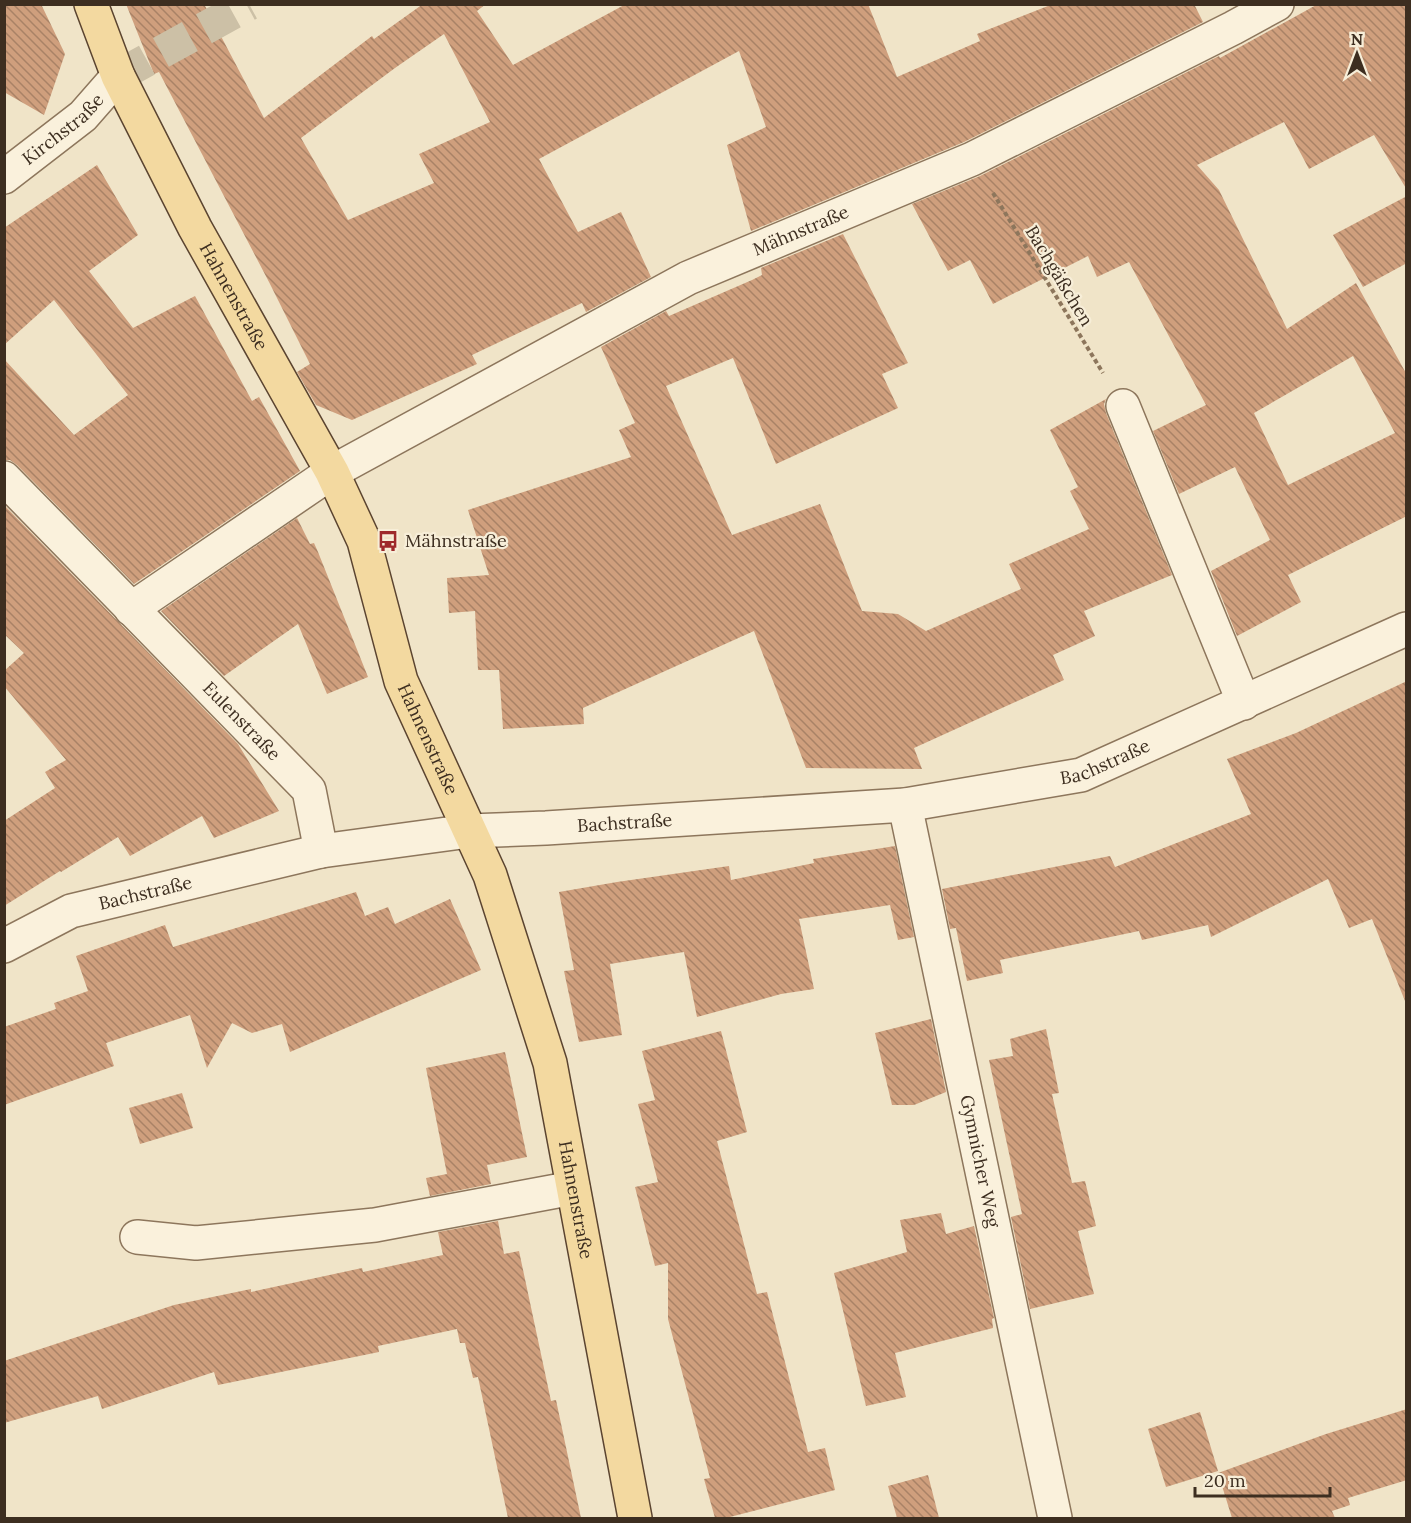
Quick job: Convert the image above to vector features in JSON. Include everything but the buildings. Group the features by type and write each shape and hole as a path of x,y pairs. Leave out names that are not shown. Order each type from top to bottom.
{"main road":[{"name":"Hahnenstraße","path":"91,4 118,75 195,228 332,472 364,541 401,681 490,875 550,1063 635,1518"}],"street":[{"name":"Mähnstraße","path":"332,472 688,278 972,159 1227,16 1277,4"},
{"name":"Kirchstraße","path":"4,177 82,116 118,75"},
{"path":"1123,406 1244,703"},
{"path":"131,609 332,472"},
{"name":"Eulenstraße","path":"4,478 309,790 321,851"},
{"name":"Bachstraße","path":"4,946 71,911 321,851 470,831 905,805 1081,775 1407,629"},
{"name":"Gymnicher Weg","path":"905,805 1055,1518"},
{"path":"137,1237 196,1243 375,1225 573,1188"}],"path":[{"name":"Bachgäßchen","path":"972,159 1123,406"}],"tunnel":[{"path":"118,76 249,4"}],"place":[{"name":"Mähnstraße","path":"388,541"}]}
